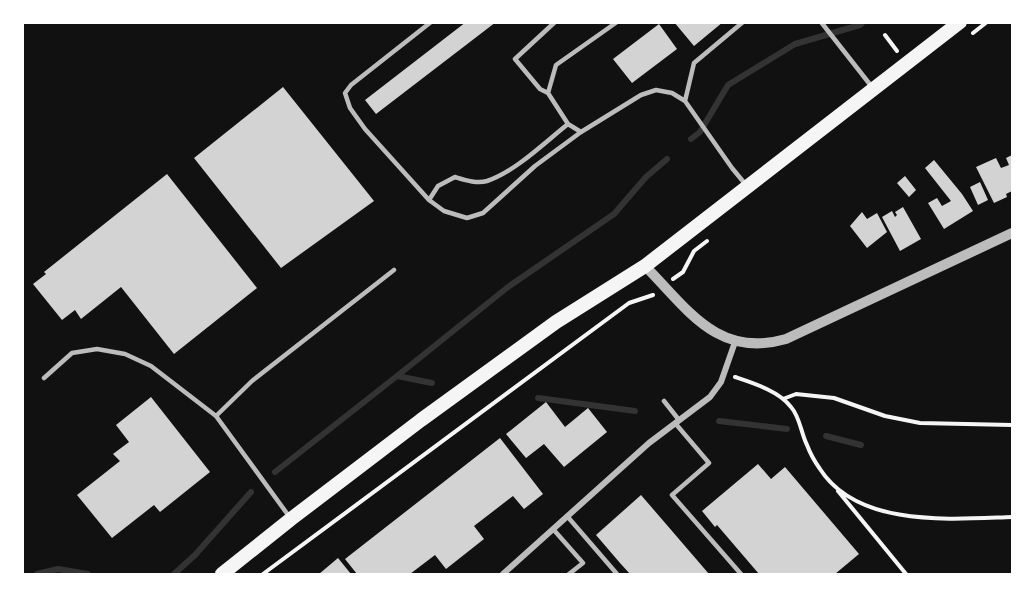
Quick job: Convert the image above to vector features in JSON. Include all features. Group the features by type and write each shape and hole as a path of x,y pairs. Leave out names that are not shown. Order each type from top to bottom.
{"highway":[{"path":"222,574 421,420 556,322 645,266 960,22"}],"street":[{"path":"645,266 702,325 735,342 770,344 786,339 1012,233"},
{"path":"503,574 649,443 717,390 735,342"}],"lane":[{"path":"430,22 351,85 345,93 350,108 365,129 429,200 444,211 467,218 483,213 535,166 581,132 641,95 656,90 672,93 685,101 748,187"},
{"path":"555,22 515,59 540,89 548,93 568,124 581,132"},
{"path":"548,93 556,65 617,22"},
{"path":"685,101 694,63 743,22"},
{"path":"821,22 873,89"},
{"path":"429,200 438,186 455,177 470,182 486,182 519,163 568,124"},
{"path":"216,416 252,381 394,270"},
{"path":"44,378 72,353 97,349 125,354 151,366 216,416 291,519"},
{"path":"664,401 677,422 709,463 672,495 741,574"},
{"path":"567,516 617,574"},
{"path":"552,529 583,563 569,574"}],"path":[{"path":"969,36 987,22"},
{"path":"263,574 629,303 653,295 665,286 683,272 694,251 712,237"},
{"path":"724,373 758,385 791,406 806,445 821,471 906,574"},
{"path":"783,399 796,394 834,398 885,416 920,423 1012,425"},
{"path":"832,484 855,500 881,511 937,519 1012,517"}],"building":[{"path":"466,22 496,22 376,114 365,100"},
{"path":"674,22 723,22 694,46"},
{"path":"659,24 677,49 632,83 613,59"},
{"path":"283,87 374,201 281,268 194,158"},
{"path":"1012,155 1012,191 1006,194 1007,197 994,203 976,167 996,158 1001,168 1009,165 1006,158"},
{"path":"934,160 973,211 944,229 928,203 937,198 942,206 951,201 925,168"},
{"path":"167,174 257,288 174,354 121,287 81,319 75,310 62,320 33,284 46,274 44,272"},
{"path":"905,176 916,190 909,197 897,183"},
{"path":"980,182 988,200 978,205 970,187"},
{"path":"903,207 921,239 900,251 882,217 892,211 895,217 897,215 895,212"},
{"path":"862,212 867,219 877,213 887,232 867,248 850,226"},
{"path":"151,397 210,472 160,512 154,505 112,538 77,495 120,461 113,454 129,442 116,425"},
{"path":"546,402 565,427 588,408 607,432 564,467 544,444 526,458 506,434"},
{"path":"500,438 543,494 524,509 513,496 474,526 484,539 446,569 435,555 410,574 357,574 345,559"},
{"path":"758,464 771,479 785,467 859,554 835,574 759,574 702,511"},
{"path":"641,495 709,574 630,574 620,563 596,535"},
{"path":"338,558 351,574 319,574"}],"waterway":[{"path":"691,139 700,132 728,85 795,44 860,25 863,22"},
{"path":"397,376 508,287 614,214 646,177 667,159"},
{"path":"275,472 397,376 432,383"},
{"path":"538,398 635,411"},
{"path":"719,421 787,429"},
{"path":"826,436 861,445"},
{"path":"174,574 195,555 251,492"},
{"path":"37,574 58,569 88,574"}]}
